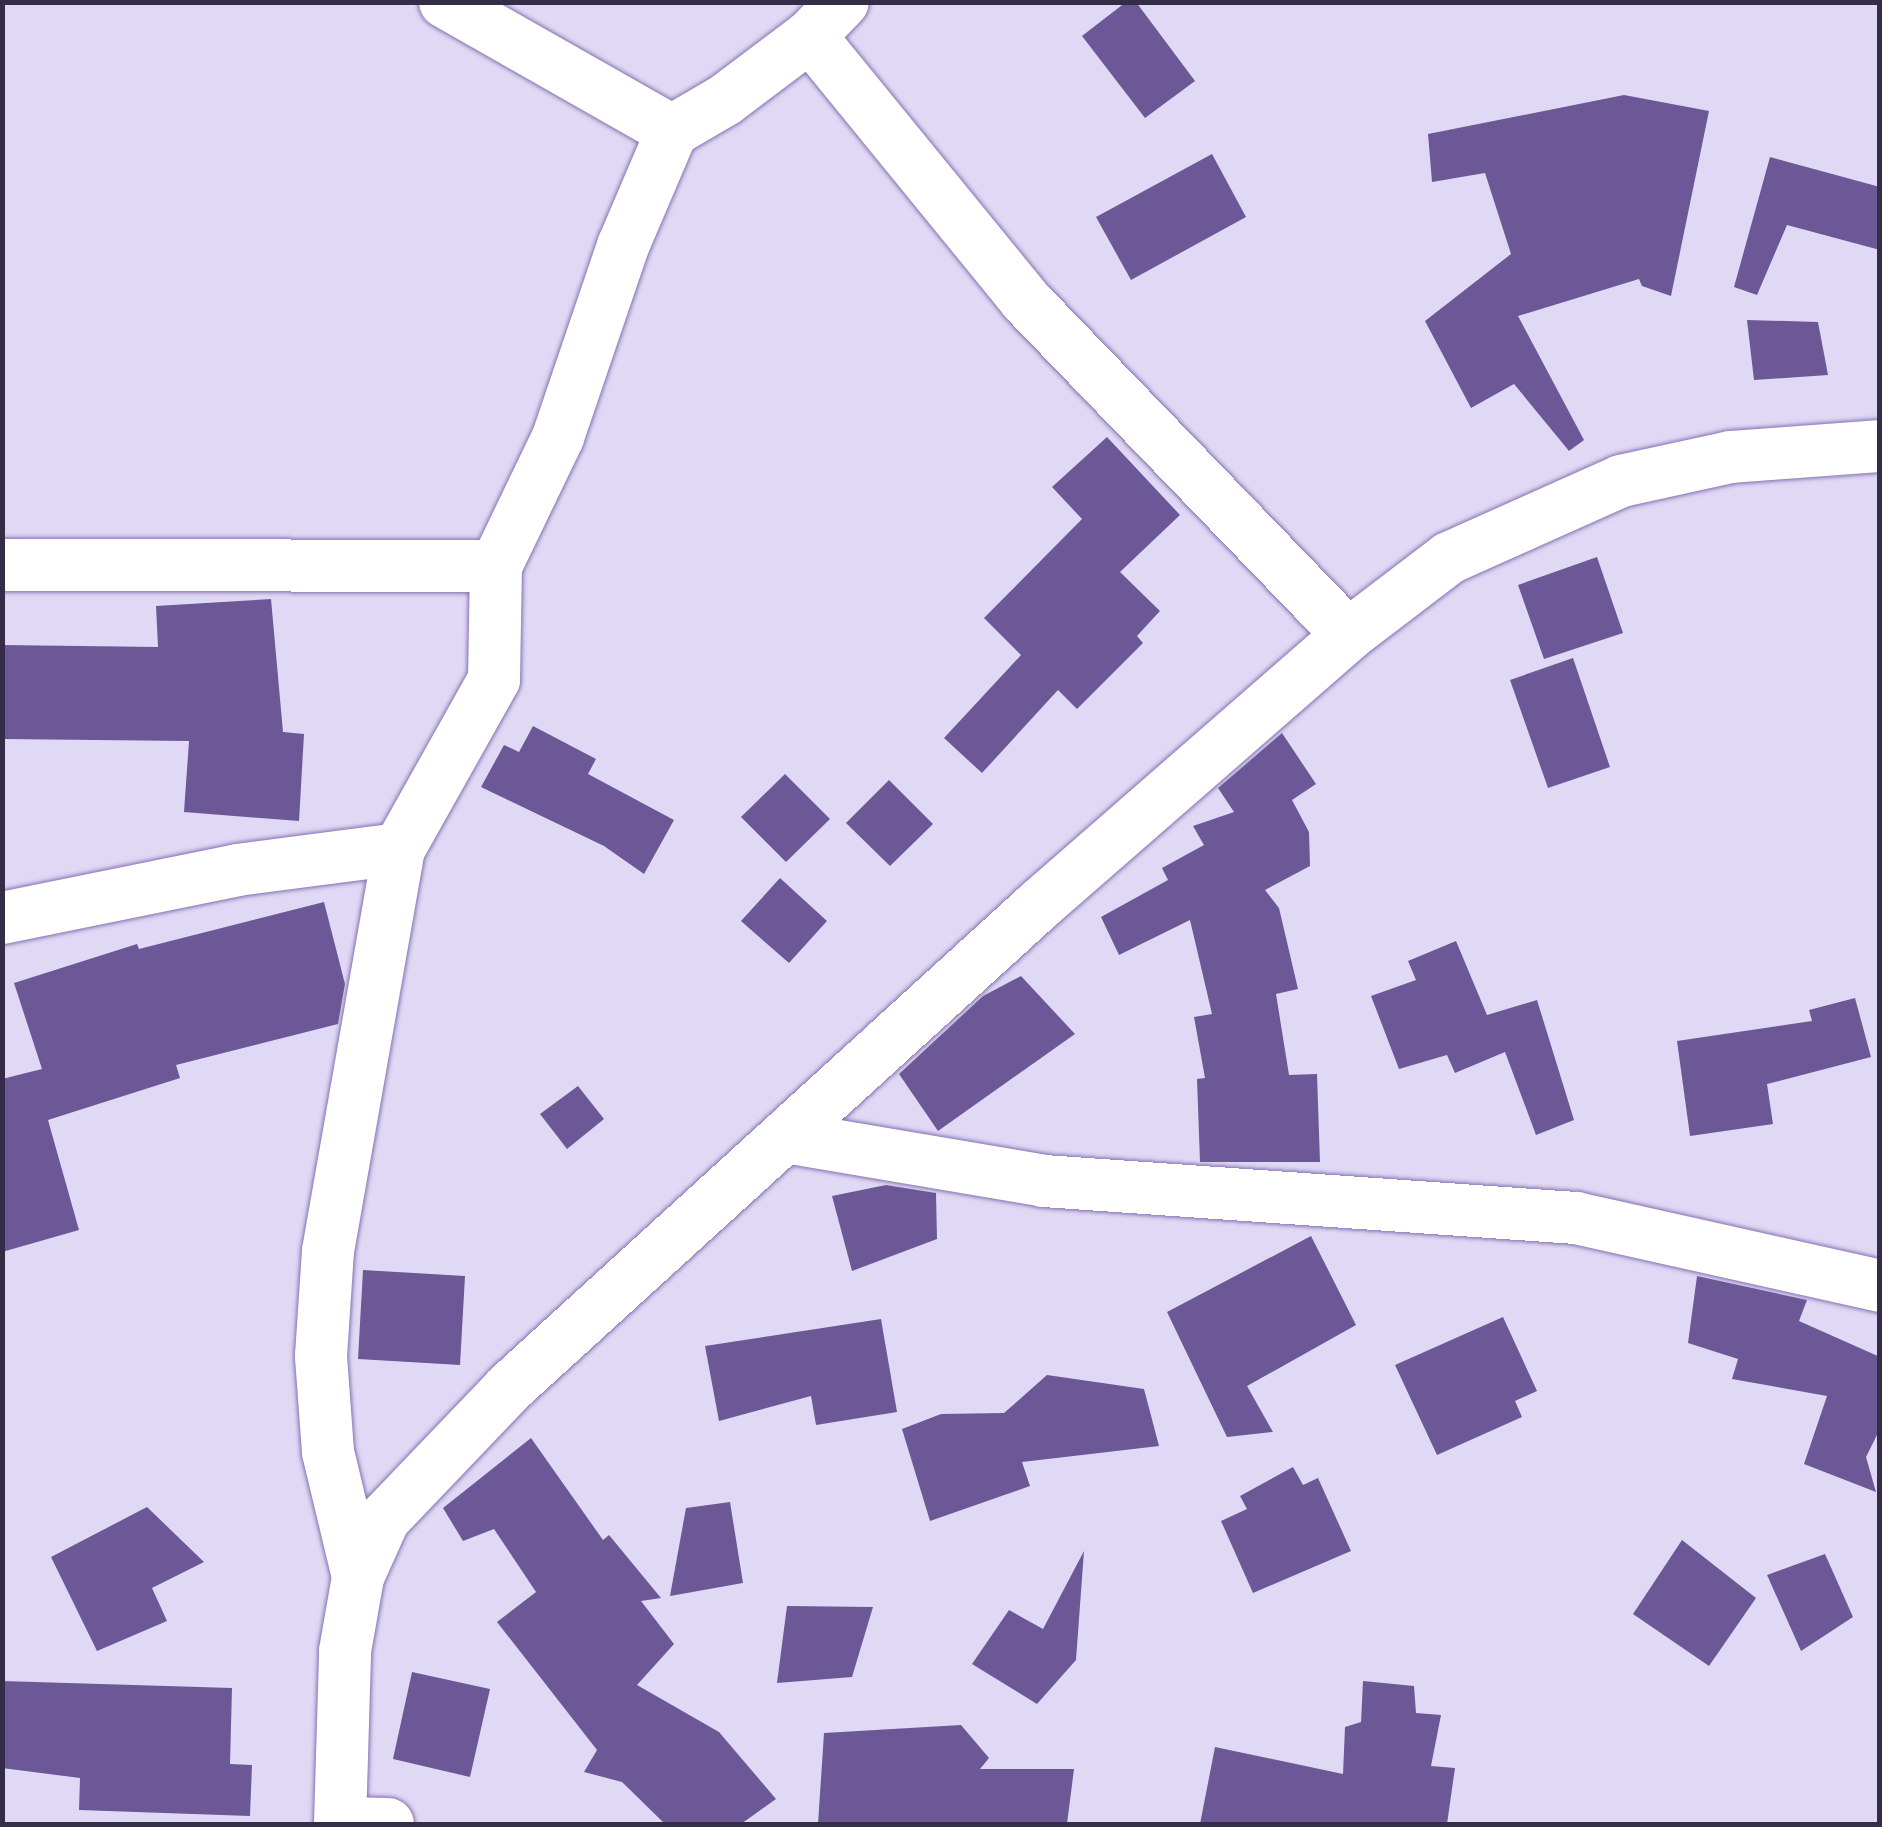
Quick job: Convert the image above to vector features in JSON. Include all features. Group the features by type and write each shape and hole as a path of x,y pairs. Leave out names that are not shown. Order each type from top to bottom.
{"street":[{"path":"445,2 672,131"},
{"path":"358,1577 328,1452 321,1356 328,1250 399,849 494,680 496,566 558,437 623,246 672,131 826,19 1025,300 1348,635"},
{"path":"356,1824 345,1652 358,1577 384,1520 430,1467 785,1138 1348,635 1449,558 1621,482 1731,457 1880,446"},
{"path":"2,564 496,566"},
{"path":"2,918 237,870 399,849"},
{"path":"785,1138 1044,1181 1576,1218 1880,1286"}],"building":[{"path":"1126,2 1136,2 1195,81 1145,118 1082,36"},
{"path":"1624,95 1709,111 1671,296 1642,286 1639,279 1518,316 1584,440 1569,451 1514,384 1471,408 1425,321 1511,254 1485,173 1432,182 1428,134"},
{"path":"1212,154 1246,217 1131,280 1096,217"},
{"path":"1770,157 1880,187 1880,250 1787,225 1757,295 1734,287"},
{"path":"1747,320 1818,322 1828,375 1754,380"},
{"path":"1107,437 1180,515 1120,572 1160,611 1137,636 1143,643 1077,709 1058,690 982,773 944,738 1021,655 984,618 1082,519 1052,487"},
{"path":"1597,557 1623,633 1544,659 1518,585"},
{"path":"271,599 283,732 304,734 299,821 184,812 189,741 2,739 2,645 158,647 156,606"},
{"path":"1573,658 1610,767 1548,788 1510,680"},
{"path":"533,726 596,759 588,774 674,820 644,874 604,846 481,787 504,745 519,752"},
{"path":"1282,733 1316,784 1292,800 1309,832 1310,866 1265,890 1279,908 1298,989 1276,994 1289,1075 1317,1074 1320,1162 1200,1162 1197,1079 1205,1078 1194,1017 1212,1014 1190,920 1119,955 1101,917 1168,880 1162,868 1204,845 1193,826 1234,812 1218,788"},
{"path":"785,774 830,819 786,862 741,817"},
{"path":"889,780 933,824 890,866 846,823"},
{"path":"780,878 827,921 789,963 741,921"},
{"path":"324,902 345,984 338,1024 176,1065 180,1078 48,1120 79,1230 2,1252 2,1079 42,1069 14,983 137,944 139,949"},
{"path":"1456,941 1487,1015 1537,1000 1574,1120 1536,1135 1505,1052 1455,1073 1447,1055 1399,1069 1371,996 1416,980 1408,961"},
{"path":"1021,976 1075,1034 938,1131 899,1074 983,996"},
{"path":"1855,998 1871,1057 1767,1084 1773,1124 1690,1136 1677,1041 1812,1021 1809,1010"},
{"path":"578,1086 604,1119 567,1149 540,1114"},
{"path":"886,1185 936,1193 937,1239 852,1271 832,1196"},
{"path":"1311,1236 1356,1325 1247,1386 1273,1432 1227,1437 1167,1312"},
{"path":"363,1270 465,1276 460,1365 358,1359"},
{"path":"1697,1276 1807,1300 1799,1321 1880,1357 1880,1429 1866,1457 1876,1492 1804,1464 1827,1396 1732,1379 1738,1359 1688,1343"},
{"path":"1503,1317 1537,1391 1515,1401 1522,1417 1437,1455 1395,1365"},
{"path":"881,1319 897,1412 816,1425 811,1396 719,1421 705,1346"},
{"path":"1047,1375 1144,1389 1159,1446 1022,1462 1030,1486 930,1521 902,1429 941,1414 1004,1413"},
{"path":"531,1438 603,1540 609,1535 661,1598 641,1601 674,1644 637,1685 719,1732 776,1799 741,1824 665,1824 622,1782 584,1772 597,1750 497,1622 536,1592 494,1529 463,1541 443,1508"},
{"path":"1293,1467 1303,1485 1318,1478 1351,1551 1253,1593 1221,1521 1247,1509 1240,1496"},
{"path":"730,1502 743,1583 670,1596 686,1508"},
{"path":"147,1507 204,1562 152,1588 167,1621 97,1651 51,1557"},
{"path":"1682,1540 1756,1598 1709,1666 1633,1614"},
{"path":"1084,1551 1076,1660 1037,1704 972,1664 1009,1610 1043,1629"},
{"path":"1825,1554 1853,1617 1801,1651 1767,1575"},
{"path":"787,1606 873,1607 852,1677 777,1683"},
{"path":"412,1672 490,1689 470,1777 393,1759"},
{"path":"2,1681 232,1688 230,1764 252,1765 250,1816 79,1810 80,1778 2,1768"},
{"path":"1363,1681 1414,1686 1416,1713 1441,1715 1431,1766 1455,1768 1447,1824 1200,1824 1215,1747 1343,1774 1345,1727 1361,1722"},
{"path":"961,1725 989,1758 980,1769 1074,1769 1067,1824 818,1824 824,1733"}]}
